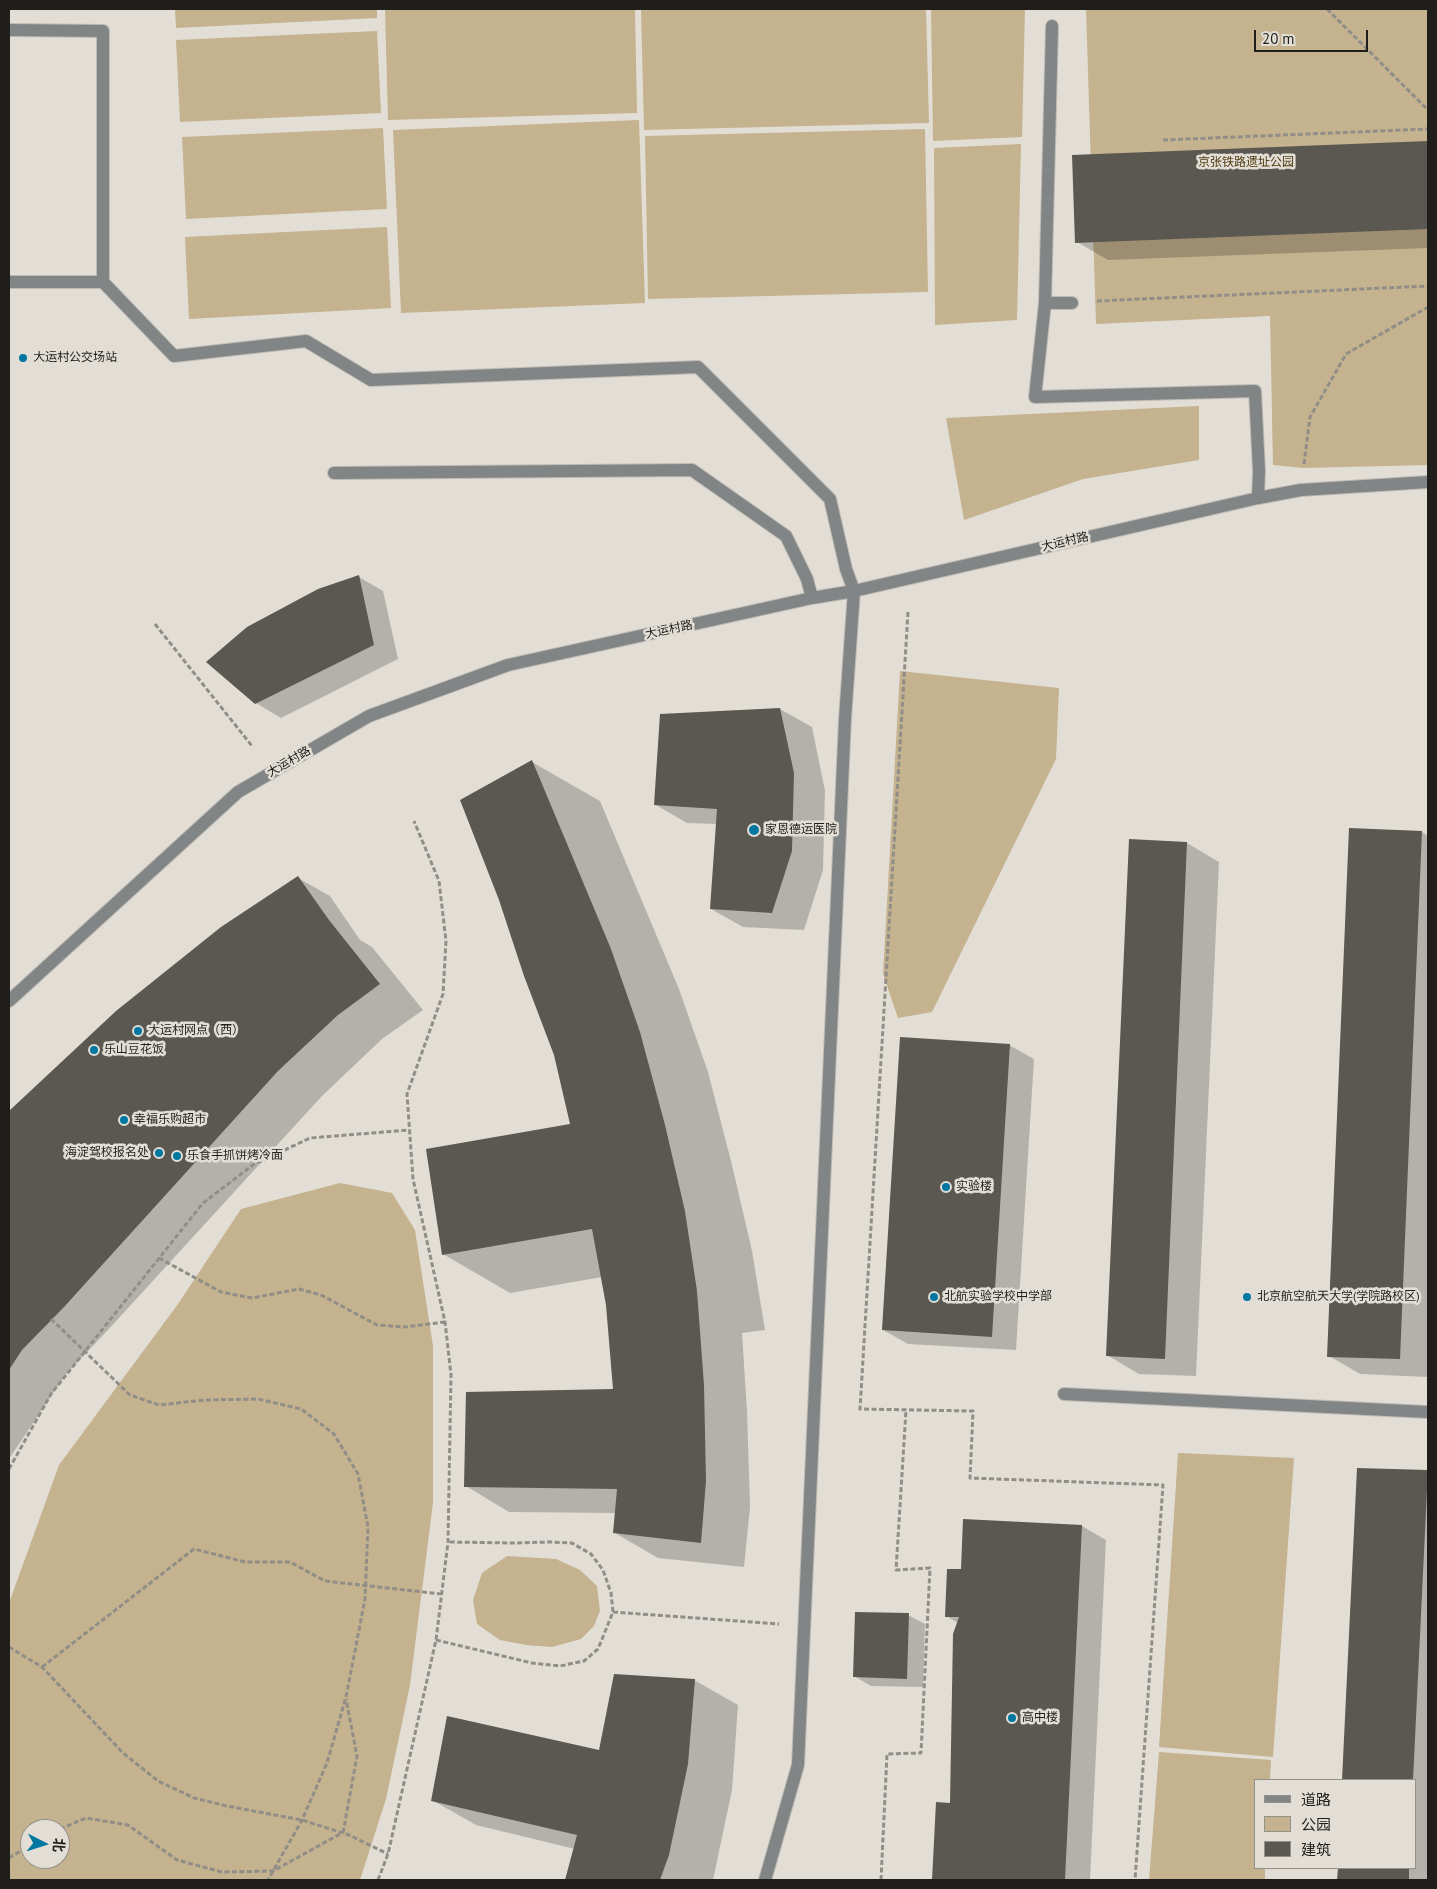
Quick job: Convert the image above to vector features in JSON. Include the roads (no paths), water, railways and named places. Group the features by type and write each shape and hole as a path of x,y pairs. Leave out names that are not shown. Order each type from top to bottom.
{"street":[{"path":"1052,26 1045,303 1035,397 1255,391 1259,471 1258,498"},
{"path":"9,30 103,31 103,282 174,356 306,341 371,380 698,368 830,499 846,570 854,591 844,729 798,1765 765,1880"},
{"path":"9,282 103,282"},
{"path":"1045,303 1072,302"},
{"path":"334,473 692,470 786,536 807,579 812,598"},
{"name":"大运村路","path":"9,1001 238,792 369,716 508,665 812,598 854,591 1258,498 1301,490 1428,482"},
{"path":"1064,1394 1428,1412"}],"place":[{"name":"大运村公交场站","path":"23,358"},
{"name":"家恩德运医院","path":"754,830"},
{"name":"大运村网点（西）","path":"138,1031"},
{"name":"乐山豆花饭","path":"94,1050"},
{"name":"幸福乐购超市","path":"124,1120"},
{"name":"海淀驾校报名处","path":"159,1153"},
{"name":"乐食手抓饼烤冷面","path":"177,1156"},
{"name":"实验楼","path":"946,1187"},
{"name":"北航实验学校中学部","path":"934,1297"},
{"name":"北京航空航天大学(学院路校区)","path":"1247,1297"},
{"name":"高中楼","path":"1012,1718"}],"park label":[{"name":"京张铁路遗址公园","path":"1246,163"}]}
